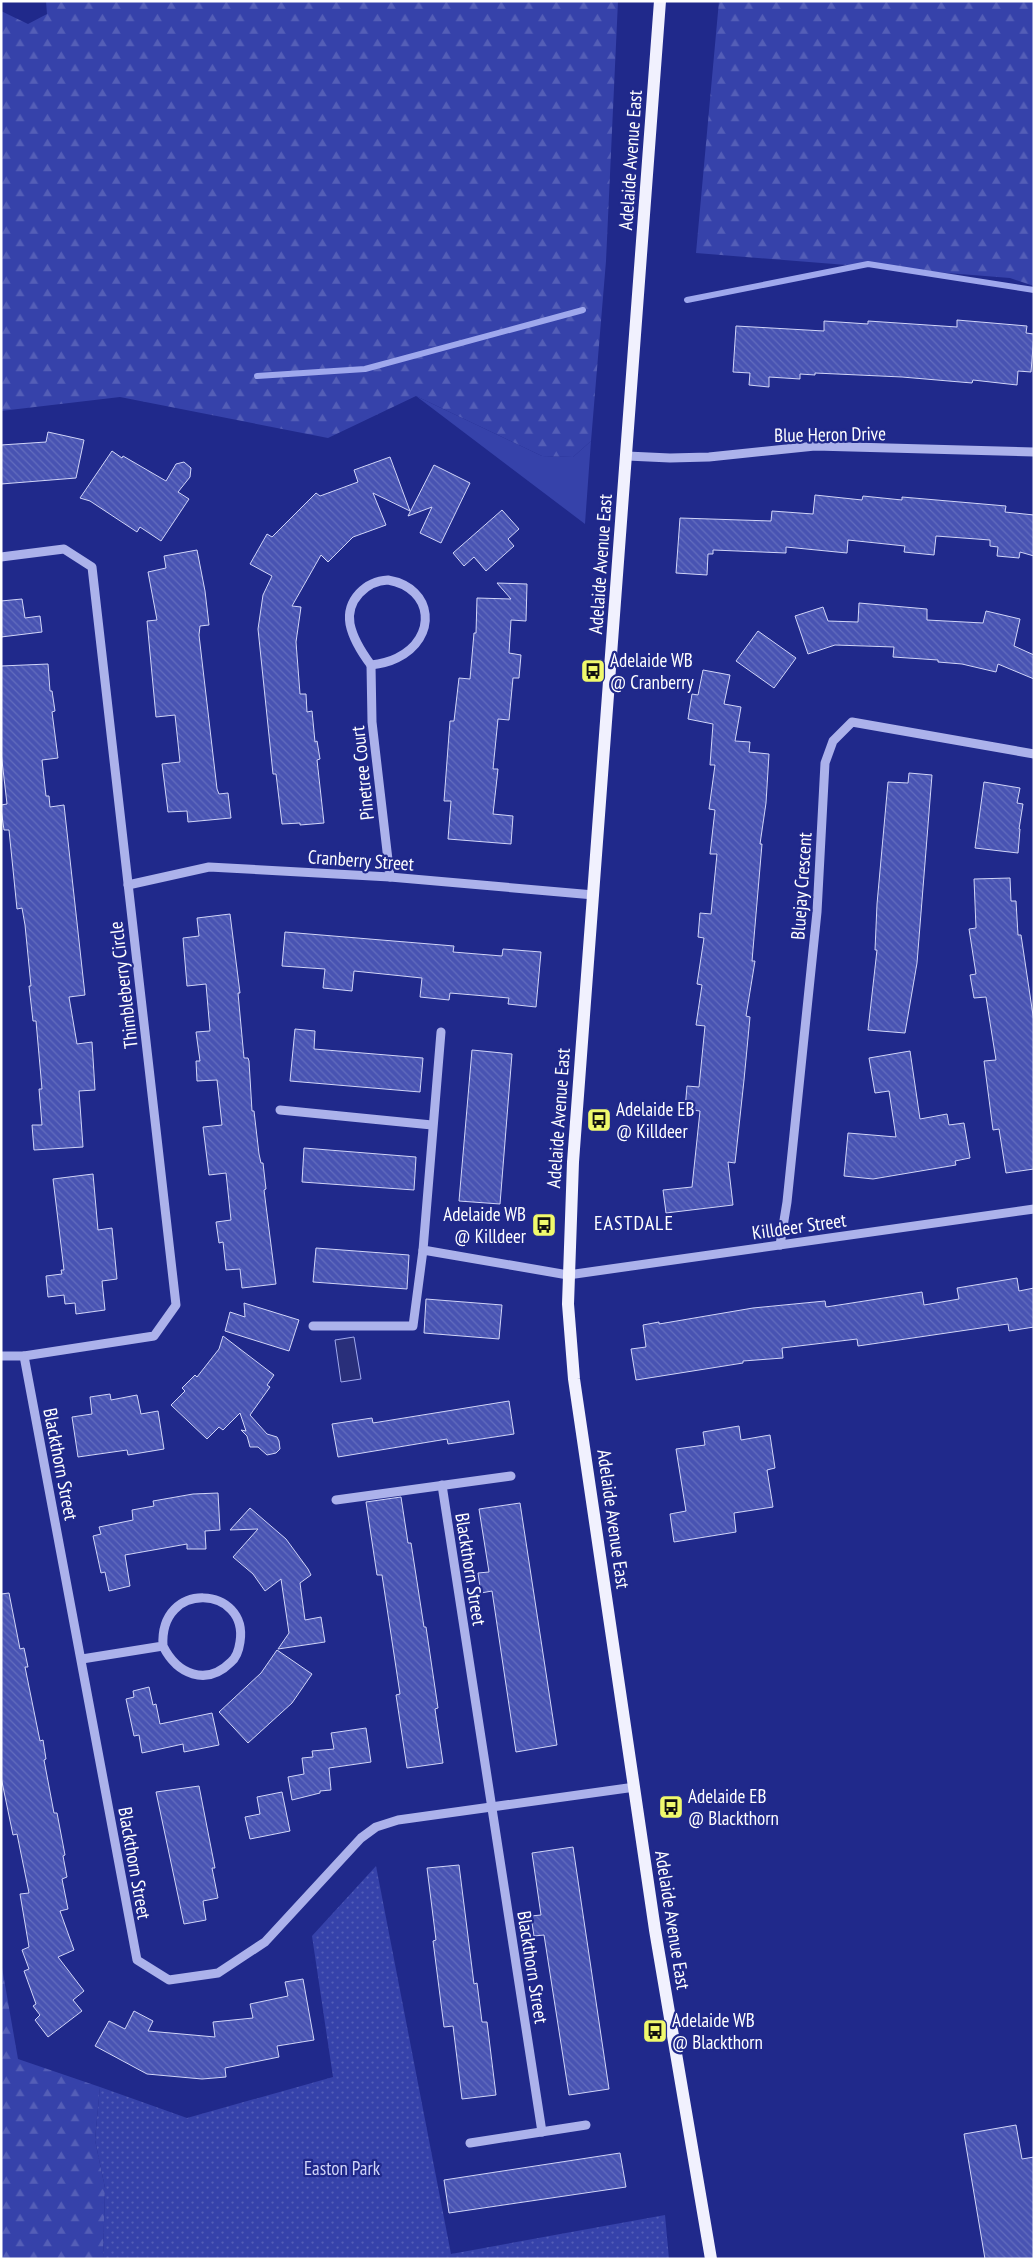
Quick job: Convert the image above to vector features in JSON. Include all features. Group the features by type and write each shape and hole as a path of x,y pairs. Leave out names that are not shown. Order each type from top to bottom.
{"main road":[{"name":"Adelaide Avenue East","path":"660,1 573,1162 568,1304 574,1379 655,1930 711,2259"}],"street":[{"name":"Blue Heron Drive","path":"627,456 710,457 815,446 1034,452"},
{"name":"Thimbleberry Circle","path":"1,557 64,549 92,567 176,1305 154,1336 24,1356 1,1356"},
{"path":"384,580 400,582 411,588 419,596 426,614 423,632 417,642 399,657 371,665 360,650 354,635 350,623 351,610 356,598 364,588 384,580"},
{"name":"Pinetree Court","path":"371,665 372,722 390,877"},
{"name":"Bluejay Crescent","path":"780,1245 787,1202 817,912 825,763 833,741 852,722 1034,754"},
{"name":"Cranberry Street","path":"128,885 209,867 390,877 594,895"},
{"path":"313,1326 413,1326 422,1250 440,1032"},
{"path":"280,1110 432,1125"},
{"name":"Killdeer Street","path":"422,1250 568,1275 1034,1209"},
{"name":"Blackthorn Street","path":"24,1356 82,1659 136,1960 169,1980 218,1972 265,1942 361,1838 376,1827 398,1820 635,1787"},
{"path":"336,1500 511,1476"},
{"name":"Blackthorn Street","path":"442,1485 542,2132"},
{"path":"200,1597 212,1598 224,1603 233,1612 239,1623 241,1636 239,1650 233,1661 223,1670 211,1675 197,1675 185,1672 174,1664 163,1646 164,1628 168,1616 176,1606 187,1600 200,1597"},
{"path":"82,1659 163,1646"},
{"path":"470,2143 586,2126"}],"green space":[{"path":"46,1 618,1 606,261 591,441 573,457 542,456 416,396 328,438 120,397 1,411 1,11 28,24 47,14"},
{"path":"719,1 1034,1 1034,286 1010,278 696,253"},
{"path":"416,396 542,456 573,457 591,441 585,524"},
{"name":"Easton Park","path":"376,1866 451,2254 665,2215 669,2259 103,2259 105,2188 95,2140 100,2087 187,2118 333,2077 312,1936"},
{"path":"1,1962 18,2059 100,2087 95,2140 105,2188 103,2259 1,2259"}],"shaded area":[{"path":"354,1337 361,1379 341,1382 335,1340"}],"building":[{"path":"957,320 1027,326 1026,333 1034,334 1031,372 1018,371 1017,385 973,380 972,383 902,377 815,373 815,375 800,374 800,379 769,377 769,387 749,385 750,373 733,372 736,326 824,331 824,321 868,324 868,321 957,327"},
{"path":"48,432 84,440 76,478 1,484 1,445 46,442"},
{"path":"112,451 166,481 176,464 184,462 191,468 190,477 178,492 189,499 161,541 140,527 137,532 90,501 80,498"},
{"path":"390,457 410,511 373,493 386,525 353,537 328,562 321,555 292,606 301,607 296,642 300,694 306,694 307,712 312,711 315,742 317,741 320,759 317,760 324,823 282,824 276,774 273,774 258,629 263,595 272,576 250,564 267,534 272,537 316,493 320,496 358,482 354,470"},
{"path":"434,465 470,483 441,543 420,533 432,507 408,516"},
{"path":"815,495 862,500 863,496 902,500 902,497 1006,506 1005,512 1034,515 1034,556 1020,552 1019,558 997,556 998,547 990,546 990,540 936,536 934,555 904,552 905,546 848,540 847,553 786,547 786,553 713,550 713,554 708,554 707,575 676,573 680,518 771,521 772,511 813,514"},
{"path":"502,510 519,529 508,539 514,546 486,571 474,557 464,566 453,553"},
{"path":"197,550 209,625 200,626 199,635 217,789 219,794 228,793 231,818 188,822 187,811 168,812 162,764 180,762 175,715 156,717 147,621 157,620 148,572 166,568 164,556"},
{"path":"497,583 527,584 526,621 511,620 509,653 521,655 519,678 513,678 509,720 498,719 493,769 498,769 493,814 513,816 511,844 448,839 451,801 444,801 450,721 454,721 459,678 470,679 474,633 476,633 477,598 511,599"},
{"path":"22,599 25,618 40,616 42,632 1,637 1,601"},
{"path":"859,603 927,609 927,620 983,623 986,611 1020,619 1014,646 1034,655 1034,679 998,664 996,672 962,664 938,662 938,660 893,657 894,647 835,645 808,654 795,616 823,607 828,621 858,622"},
{"path":"758,631 796,658 774,688 736,661"},
{"path":"48,664 50,691 52,691 55,711 52,712 58,758 42,760 46,796 49,796 50,807 64,805 85,995 69,997 77,1044 92,1042 95,1090 79,1091 83,1147 34,1150 32,1125 42,1125 39,1089 42,1089 36,1021 33,1021 29,986 31,986 25,925 22,908 17,909 9,830 4,830 1,809 1,805 7,804 1,752 1,666"},
{"path":"703,670 730,675 724,704 741,707 735,741 750,742 749,752 769,754 766,803 760,844 762,844 752,961 755,961 746,1016 750,1017 744,1080 735,1163 728,1162 733,1205 666,1213 663,1190 692,1187 700,1111 685,1109 687,1086 699,1087 705,1026 696,1025 702,985 697,984 704,938 698,937 700,913 711,914 717,854 710,854 715,810 709,809 715,765 710,765 713,724 688,719 692,694 698,695"},
{"path":"909,773 932,775 917,963 905,1033 868,1030 877,950 875,950 877,904 888,782 908,783"},
{"path":"984,782 1020,788 1017,803 1023,804 1018,853 975,848"},
{"path":"1010,878 1011,901 1016,901 1018,935 1021,935 1034,1022 1034,1169 1006,1173 999,1129 993,1130 984,1061 996,1060 986,997 974,998 970,975 976,974 969,929 976,928 974,879"},
{"path":"230,914 240,993 238,993 244,1058 248,1058 249,1061 252,1111 254,1111 259,1154 261,1163 263,1163 266,1189 264,1190 276,1284 242,1288 240,1269 226,1270 223,1242 219,1243 216,1222 231,1220 226,1173 209,1175 203,1127 222,1125 217,1080 197,1081 196,1061 200,1061 196,1032 210,1031 206,984 187,986 183,938 199,936 197,918"},
{"path":"285,932 454,946 453,952 502,956 503,949 541,952 536,1007 508,1004 509,998 450,993 449,1000 420,997 422,978 354,971 352,991 323,988 325,969 282,966"},
{"path":"295,1029 315,1031 314,1049 423,1058 420,1092 290,1081"},
{"path":"472,1050 512,1054 500,1204 459,1201"},
{"path":"910,1051 920,1119 947,1114 949,1125 964,1123 970,1158 955,1161 956,1165 873,1179 844,1176 848,1133 896,1137 889,1091 875,1093 869,1058"},
{"path":"304,1148 416,1157 414,1190 302,1182"},
{"path":"93,1174 98,1230 112,1228 117,1279 102,1281 105,1310 76,1314 75,1303 65,1304 64,1295 48,1297 46,1276 62,1274 61,1270 64,1270 53,1179"},
{"path":"316,1248 409,1255 407,1289 313,1282"},
{"path":"1017,1278 1019,1291 1034,1288 1034,1327 1009,1331 1008,1324 858,1346 857,1339 782,1348 783,1358 743,1361 743,1363 636,1380 631,1349 646,1347 643,1325 753,1308 825,1301 826,1307 922,1292 924,1305 959,1299 957,1288"},
{"path":"426,1299 502,1305 499,1339 424,1333"},
{"path":"244,1303 299,1320 289,1351 225,1331 230,1312 245,1317"},
{"path":"223,1336 274,1375 267,1385 270,1387 250,1415 267,1434 277,1437 280,1449 276,1453 267,1455 258,1447 250,1447 247,1436 241,1430 246,1431 240,1413 223,1430 219,1427 207,1439 171,1405 185,1391 182,1388 195,1375 197,1377 219,1349"},
{"path":"110,1394 111,1400 137,1395 141,1414 158,1411 164,1449 128,1455 127,1450 78,1457 72,1417 92,1414 90,1397"},
{"path":"509,1401 514,1434 448,1444 447,1439 338,1457 332,1424 372,1418 373,1423"},
{"path":"739,1426 741,1440 770,1435 775,1468 767,1470 773,1507 734,1513 736,1532 674,1542 670,1514 686,1511 676,1449 705,1445 703,1432"},
{"path":"218,1493 220,1530 205,1531 206,1549 187,1549 187,1544 125,1555 130,1586 109,1591 105,1572 101,1573 93,1536 101,1534 99,1527 133,1520 132,1510 154,1506 153,1501 193,1494"},
{"path":"401,1497 408,1543 411,1543 424,1627 426,1627 438,1708 435,1709 443,1763 407,1768 396,1695 400,1694 382,1575 377,1575 366,1502"},
{"path":"520,1503 557,1745 516,1752 492,1591 481,1593 478,1573 489,1572 479,1509"},
{"path":"250,1508 286,1539 308,1569 311,1575 300,1583 305,1620 321,1617 325,1642 278,1649 289,1633 281,1579 265,1591 253,1574 233,1557 258,1529 230,1530"},
{"path":"9,1593 20,1649 24,1648 28,1667 25,1667 40,1741 43,1740 46,1759 44,1760 54,1813 57,1813 65,1855 63,1856 67,1877 62,1879 68,1909 60,1911 74,1950 58,1957 84,1991 73,2000 82,2011 48,2037 35,2020 40,2015 33,2006 36,2004 24,1971 29,1969 22,1950 29,1947 20,1894 29,1893 17,1834 13,1835 1,1777 1,1594"},
{"path":"277,1650 312,1674 292,1703 248,1743 219,1712 261,1673"},
{"path":"149,1687 153,1705 156,1704 160,1724 212,1713 219,1745 184,1752 183,1744 142,1753 139,1735 134,1736 126,1699 134,1697 133,1691"},
{"path":"366,1728 371,1762 329,1768 331,1790 320,1791 320,1793 292,1800 288,1777 304,1774 302,1758 313,1757 312,1751 334,1749 331,1733"},
{"path":"199,1786 215,1868 212,1868 218,1898 203,1901 206,1920 184,1924 156,1792"},
{"path":"282,1792 290,1831 250,1839 245,1817 260,1814 257,1797"},
{"path":"573,1847 609,2089 569,2095 544,1935 534,1936 531,1916 541,1915 532,1853"},
{"path":"459,1865 474,1984 477,1983 482,2022 487,2022 496,2095 462,2099 453,2026 444,2027 433,1941 436,1940 427,1868"},
{"path":"303,1979 314,2040 277,2046 279,2057 225,2068 226,2077 202,2079 147,2074 95,2046 109,2021 125,2029 134,2011 153,2021 148,2031 215,2037 213,2022 253,2018 250,2004 288,1996 285,1982"},
{"path":"1016,2125 1022,2159 1034,2157 1034,2259 985,2259 964,2134"},
{"path":"620,2153 626,2187 449,2213 444,2180"}],"waterway":[{"path":"687,300 868,264 1034,290"},
{"path":"257,376 365,369 583,310"}],"place":[{"name":"Adelaide WB @ Cranberry","path":"593,671"},
{"name":"Adelaide EB @ Killdeer","path":"599,1120"},
{"name":"Adelaide WB @ Killdeer","path":"544,1225"},
{"name":"Adelaide EB @ Blackthorn","path":"671,1807"},
{"name":"Adelaide WB @ Blackthorn","path":"655,2031"}],"district":[{"name":"EASTDALE","path":"634,1223"}]}
